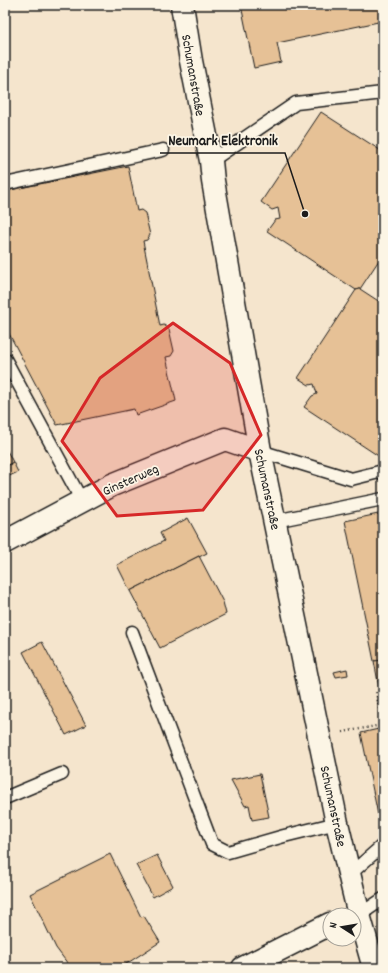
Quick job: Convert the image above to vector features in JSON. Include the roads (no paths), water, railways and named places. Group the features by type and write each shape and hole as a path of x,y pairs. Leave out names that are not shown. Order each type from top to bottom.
{"street":[{"name":"Schumanstraße","path":"182,5 211,161 260,451 355,907"},
{"name":"Ginsterweg","path":"5,542 112,485 225,439 260,451"},
{"path":"243,968 322,928"},
{"name":"Schumanstraße","path":"362,931 374,968"}],"lane":[{"path":"211,161 296,103 383,94"},
{"path":"5,184 163,150"},
{"path":"5,358 82,501"},
{"path":"260,451 351,479 383,471"},
{"path":"275,521 383,499"},
{"path":"132,632 212,844 228,852 337,823"},
{"path":"5,798 62,774"},
{"path":"349,875 383,845"},
{"path":"362,912 383,899"}],"place":[{"name":"Neumark Elektronik","path":"305,214"}]}
